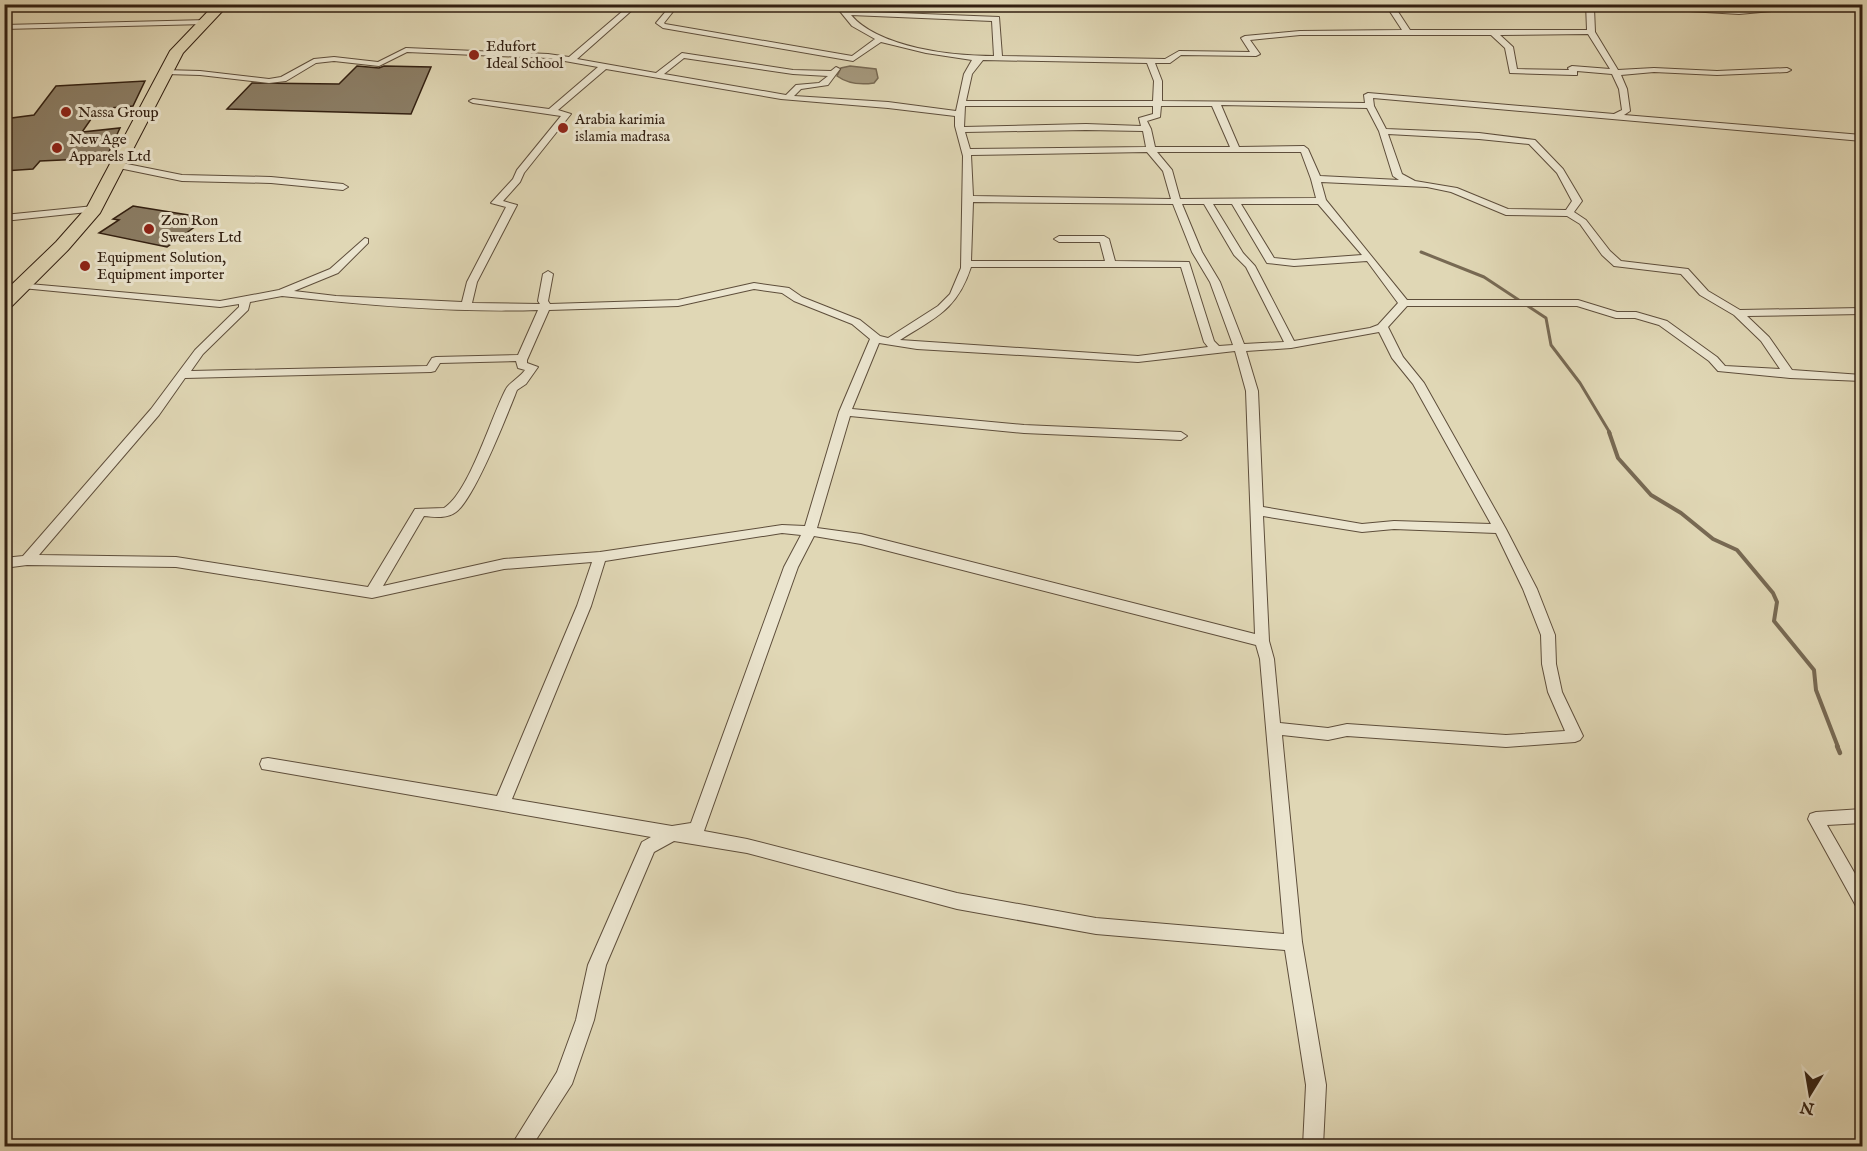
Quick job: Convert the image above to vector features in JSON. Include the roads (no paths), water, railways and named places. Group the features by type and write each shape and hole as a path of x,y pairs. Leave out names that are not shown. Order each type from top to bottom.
{"highway":[{"path":"4,303 62,246 93,209 177,51 223,4"}],"street":[{"path":"571,60 636,4"},
{"path":"676,4 660,23 663,26 853,59"},
{"path":"706,4 754,9 765,4"},
{"path":"837,4 856,25 881,38 929,53 978,59 1167,61 1179,53 1256,54 1245,38 1331,33 1591,32"},
{"path":"886,14 891,4"},
{"path":"1352,4 1390,5 1407,33"},
{"path":"1616,117 1623,114 1626,104 1617,72 1597,46 1591,32 1588,7 1590,5 1738,12 1848,4"},
{"path":"992,11 996,19 998,58"},
{"path":"845,12 996,19"},
{"path":"4,27 205,22"},
{"path":"1493,32 1509,47 1513,71 1574,73 1572,68 1617,72 1654,70 1717,73 1787,70"},
{"path":"788,98 799,87 824,85 831,81 837,67 853,59 881,38"},
{"path":"166,72 200,73 269,81 283,79 314,61 334,59 379,64 406,50 548,56 788,98 888,105 960,109 1215,103 1370,106"},
{"path":"657,76 682,55 793,72 833,74"},
{"path":"890,342 942,308 955,295 966,264 969,199 966,152 960,130 960,109 968,74 978,59"},
{"path":"1150,61 1160,81 1156,115 1142,120 1147,129 1151,151 1167,170 1176,201 1197,252 1215,282 1240,349 1252,391 1262,641 1267,659 1293,942 1316,1085 1313,1146"},
{"path":"551,112 603,67"},
{"path":"1413,182 1398,176 1383,131 1370,106 1368,95 1863,138"},
{"path":"466,306 472,282 512,205 496,203 517,180 520,172 567,114 473,101"},
{"path":"1215,103 1236,150"},
{"path":"960,130 1086,127 1147,129"},
{"path":"1383,131 1479,136 1532,142 1542,156 1562,173 1574,193 1577,201 1569,213"},
{"path":"966,152 1304,149 1316,179 1320,201 1404,303"},
{"path":"117,165 183,178 271,180 343,187"},
{"path":"1316,179 1413,182 1454,190 1506,212 1569,213 1583,222 1606,253 1618,264 1684,271 1704,293 1738,313 1765,339 1790,375"},
{"path":"969,199 1092,202 1320,201"},
{"path":"1208,202 1239,255 1250,266 1291,345"},
{"path":"1235,202 1271,261 1294,263 1369,258"},
{"path":"4,218 93,209"},
{"path":"1059,239 1104,239 1111,264"},
{"path":"22,285 220,304 282,293 334,271 365,241"},
{"path":"966,264 1185,264 1209,342 1216,349"},
{"path":"546,305 543,301 548,274"},
{"path":"282,293 509,308 546,305 678,303 754,285 785,290 798,299 856,322 876,338 890,342 917,346 1138,359 1216,349 1291,345 1373,331 1382,327 1404,303 1578,303 1616,315 1636,315 1663,323 1713,359 1722,369 1863,378"},
{"path":"27,560 155,412 199,352 244,308 245,300"},
{"path":"372,592 420,512 442,513 453,508 465,492 512,388 522,382 532,367 522,366 522,358 546,305"},
{"path":"1738,313 1863,311"},
{"path":"1274,728 1328,735 1347,730 1506,741 1575,736 1555,692 1549,664 1548,635 1530,588 1500,529 1418,383 1398,358 1382,327"},
{"path":"521,1146 565,1077 585,1020 597,965 648,847 672,833 697,829 790,567 810,531 845,412 876,338"},
{"path":"182,375 431,369 436,360 522,358"},
{"path":"845,412 1024,429 1181,436"},
{"path":"1256,510 1362,528 1394,525 1500,529"},
{"path":"4,563 27,560 176,562 372,592 402,588 504,564 600,556 782,529 861,539 1262,641"},
{"path":"502,804 584,606 600,556"},
{"path":"268,764 747,846 957,901 1096,926 1256,941 1293,942"},
{"path":"1863,816 1816,819 1828,845 1863,901"}],"waterway":[{"path":"1421,252 1484,277 1546,318 1551,345 1580,383 1610,433"},
{"path":"1609,432 1618,458 1651,495 1681,513 1713,539 1737,550 1773,593 1777,602 1774,621 1814,670 1816,690 1838,747"},
{"path":"1837,746 1840,753"}],"place":[{"name":"Edufort Ideal School","path":"474,55"},
{"name":"Nassa Group","path":"66,112"},
{"name":"Arabia karimia islamia madrasa","path":"563,128"},
{"name":"New Age Apparels Ltd","path":"57,148"},
{"name":"Zon Ron Sweaters Ltd","path":"149,229"},
{"name":"Equipment Solution, Equipment importer","path":"85,266"}]}
